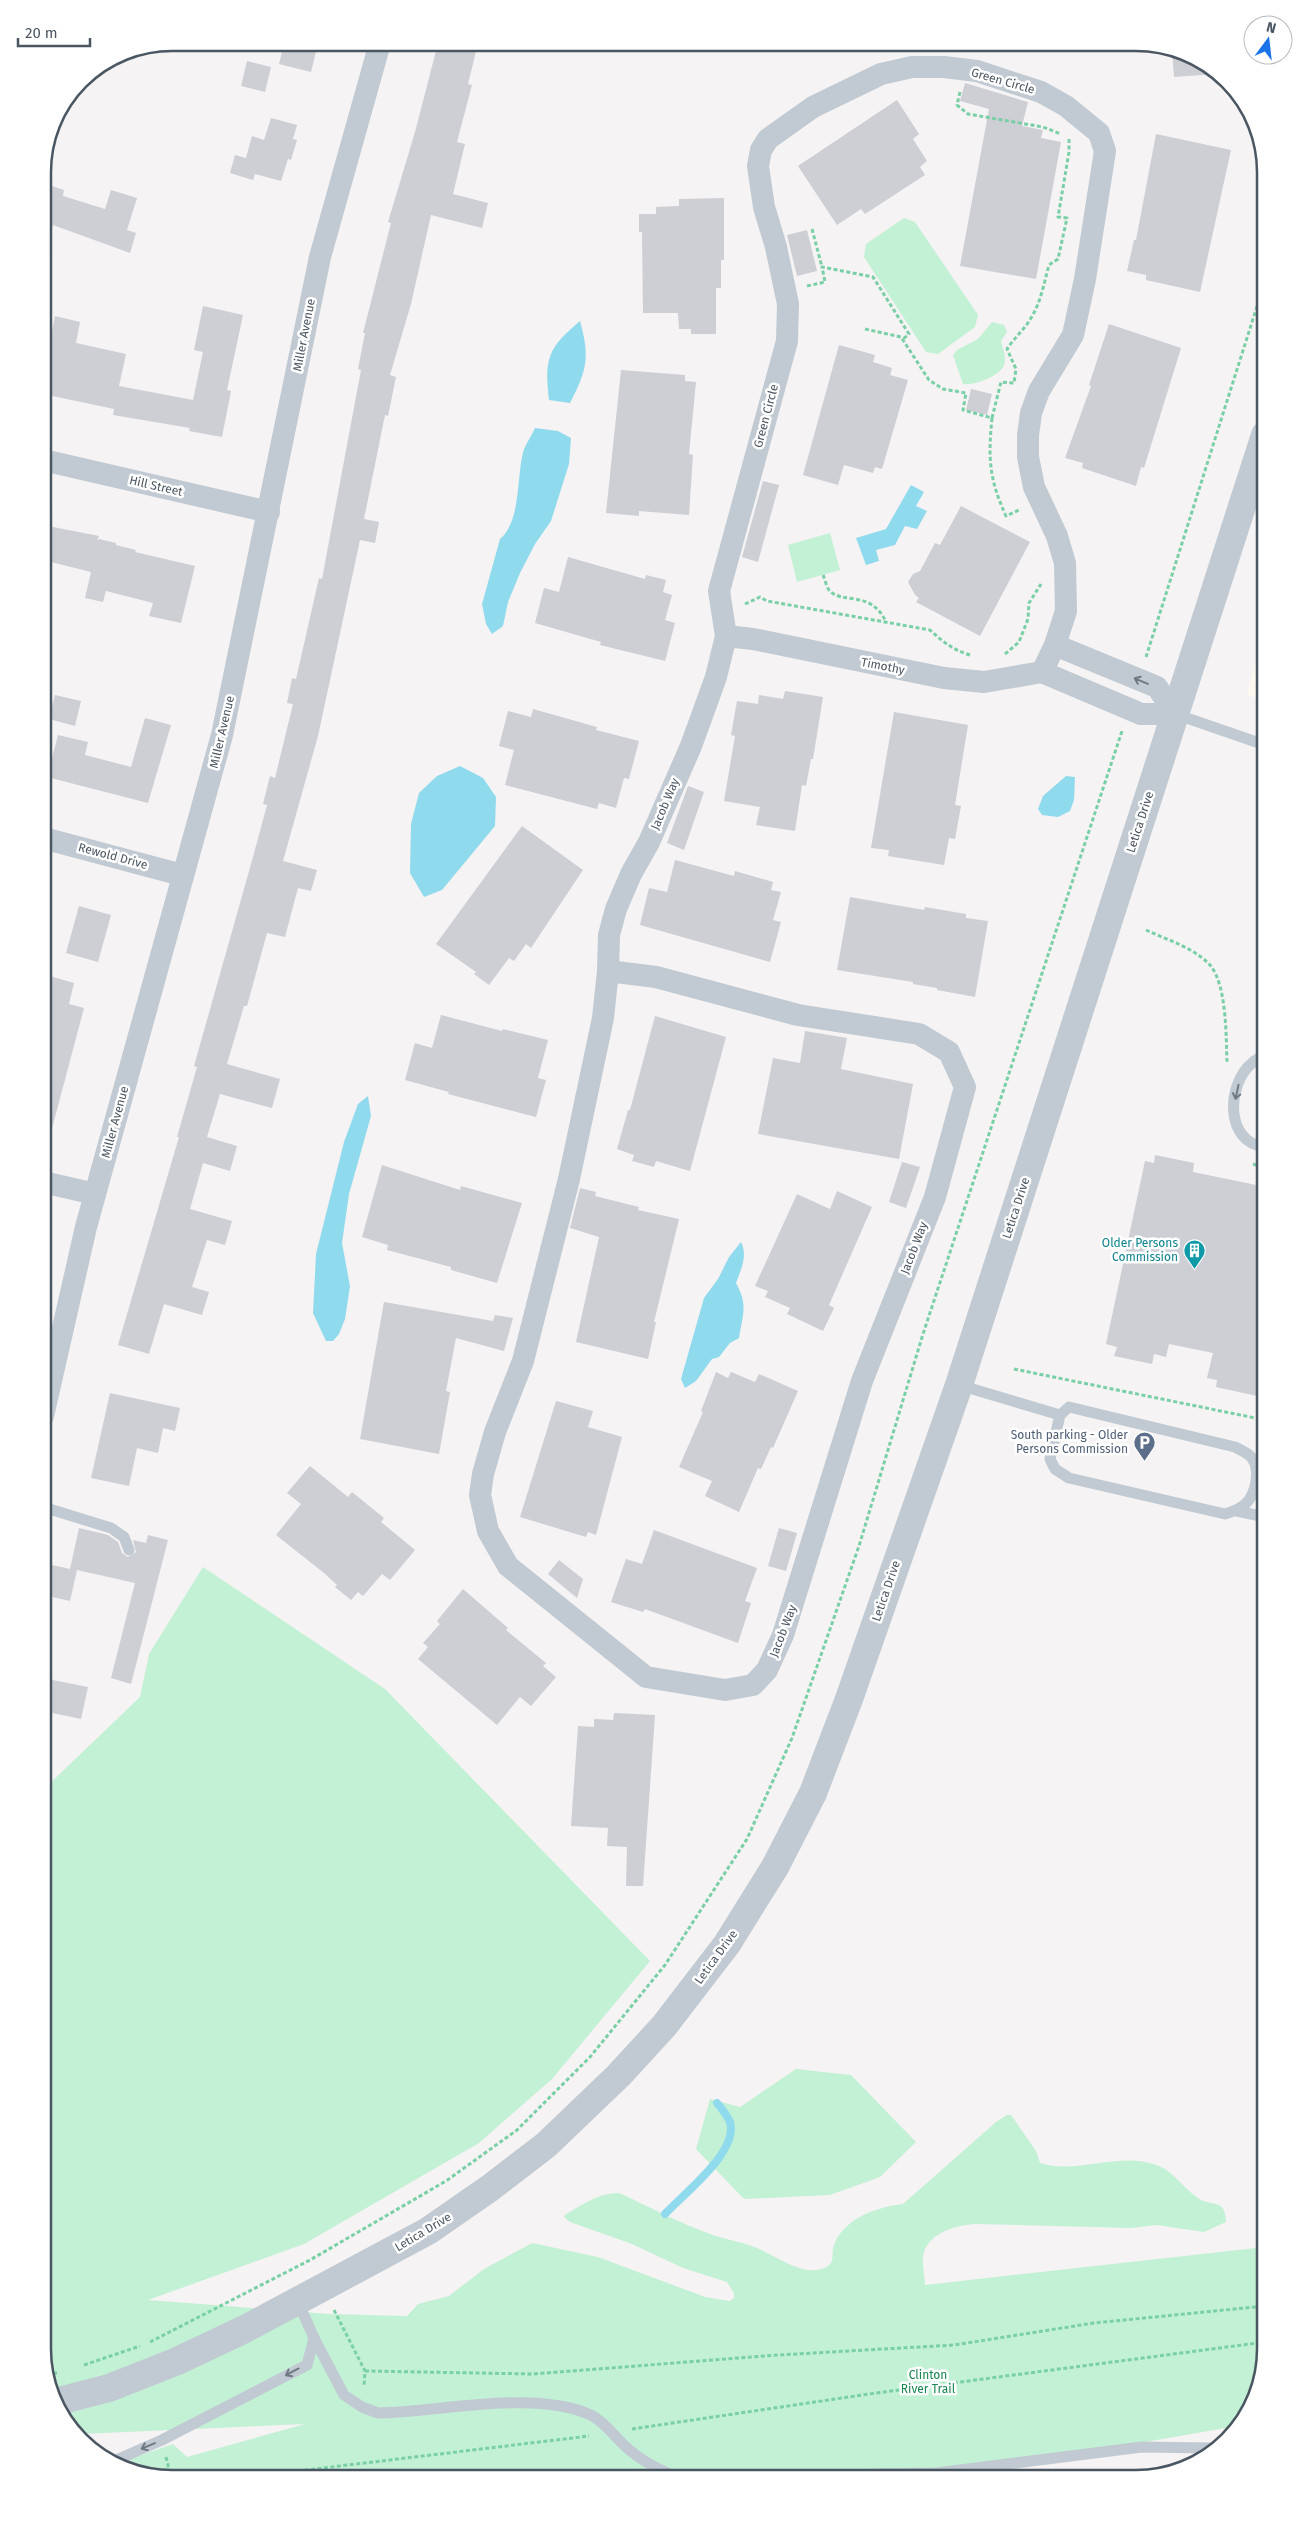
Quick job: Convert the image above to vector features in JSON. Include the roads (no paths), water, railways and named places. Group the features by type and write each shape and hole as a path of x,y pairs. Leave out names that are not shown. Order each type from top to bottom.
{"street":[{"name":"Miller Avenue","path":"51,1380 95,1194 222,735 320,257 378,51"},
{"name":"Green Circle","path":"724,626 719,592 787,341 788,304 758,181 761,150 768,139 813,107 881,74 912,68 964,70 1011,81 1041,92 1066,106 1099,133 1105,151 1085,279 1073,335 1039,391 1031,413 1028,434 1028,458 1034,487 1057,536 1065,563 1066,611 1055,644"},
{"name":"Hill Street","path":"52,462 269,512"},
{"name":"Letica Drive","path":"64,2404 175,2362 298,2302 428,2231 490,2188 546,2145 619,2075 664,2026 727,1944 775,1867 813,1792 849,1699 959,1385 1257,463"},
{"name":"Timothy","path":"724,626 753,639 944,678 984,682 1042,672"},
{"name":"Jacob Way","path":"608,971 656,977 798,1015 919,1034 949,1052 965,1086 935,1197 860,1389 784,1635 768,1670 753,1685 725,1690 646,1677 508,1566 488,1530 480,1495 483,1474 495,1432 523,1361 569,1179 603,1018 608,971 609,935 616,909 631,874 649,842 691,746 716,677 724,626"},
{"path":"1055,644 1157,687 1175,714 1141,714 1042,672 1055,644"},
{"name":"Rewold Drive","path":"52,840 182,875"},
{"path":"52,1184 95,1194"}],"lane":[{"path":"1175,714 1257,742"},
{"path":"1257,1060 1251,1063 1239,1083 1233,1109 1237,1130 1257,1146"},
{"path":"959,1385 1060,1415"},
{"path":"1069,1407 1235,1447 1250,1456 1256,1468 1256,1482 1249,1500 1237,1510 1225,1514 1069,1478 1055,1469 1050,1459 1060,1415 1069,1407"},
{"path":"51,1510 111,1528 124,1537 129,1550"},
{"path":"1237,1510 1257,1515"},
{"path":"298,2302 314,2338 344,2395 362,2406 378,2413 386,2413 504,2404 555,2405 590,2415 603,2422 626,2447 661,2470"},
{"path":"119,2458 162,2440 307,2365 314,2338"},
{"path":"983,2470 1142,2447 1205,2448"}],"water":[{"path":"580,321 586,354 580,381 570,403 549,400 547,374 551,355 561,339"},
{"path":"535,428 558,431 571,438 569,464 551,521 535,544 520,573 508,602 503,626 492,634 486,624 482,604 500,539 507,531 512,520 524,449"},
{"path":"911,485 924,492 916,506 927,511 917,529 905,526 895,545 876,550 879,561 866,565 856,538 886,529"},
{"path":"460,766 483,778 496,797 495,826 442,890 424,897 410,873 411,824 419,793 437,776"},
{"path":"1066,776 1075,777 1074,800 1070,811 1058,817 1042,815 1038,809 1043,796"},
{"path":"368,1096 371,1116 349,1194 342,1243 350,1286 345,1319 339,1334 333,1341 326,1341 313,1313 316,1254 344,1142 358,1104"},
{"path":"741,1242 744,1257 736,1283 743,1303 739,1338 730,1343 719,1357 712,1359 696,1381 685,1388 681,1379 704,1298 718,1279 729,1257"}],"waterway":[{"path":"665,2214 707,2172 726,2146 730,2134 730,2122 717,2103"}],"place":[{"name":"Older Persons Commission","path":"1194,1269"},
{"name":"South parking - Older Persons Commission","path":"1144,1461"}],"park label":[{"name":"Clinton River Trail","path":"928,2382"}]}
